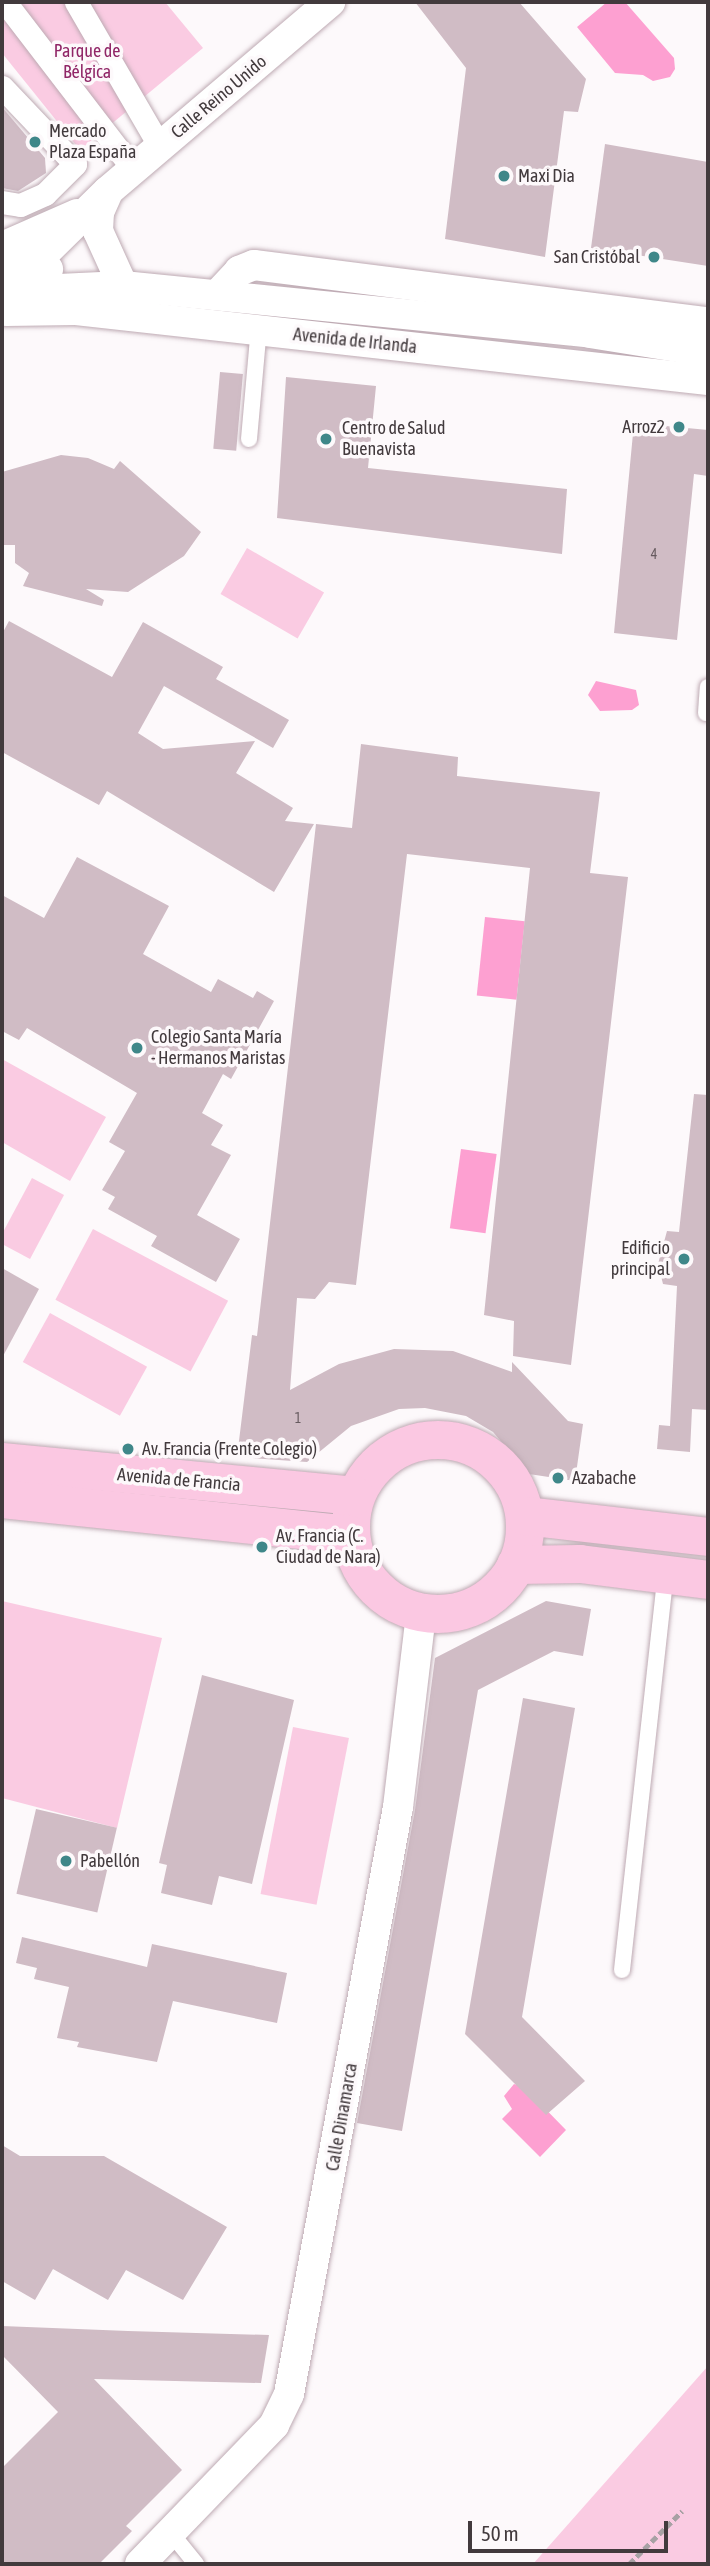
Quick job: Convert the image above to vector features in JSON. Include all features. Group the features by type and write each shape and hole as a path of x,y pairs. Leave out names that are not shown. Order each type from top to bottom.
{"main road":[{"path":"448,1440 476,1448 500,1465 516,1488 525,1516 516,1565 504,1584 466,1610 421,1613 400,1606 366,1577 351,1535 355,1496 370,1471 392,1452 419,1441 448,1440"},
{"name":"Avenida de Francia","path":"2,1462 355,1496"},
{"name":"Avenida de Francia","path":"2,1499 351,1535"},
{"path":"525,1516 708,1537"},
{"path":"516,1565 580,1564 708,1580"}],"street":[{"path":"5,2 134,170"},
{"path":"76,2 160,147"},
{"name":"Calle Reino Unido","path":"2,295 35,267 99,200 330,2"},
{"path":"2,87 75,164 45,194 20,205 4,219"},
{"path":"99,200 97,231 123,286"},
{"name":"Calle Reino Unido","path":"4,219 99,200"},
{"name":"Avenida de Irlanda","path":"2,260 123,286 553,330 708,352"},
{"path":"217,295 239,271 254,265 558,300 708,322"},
{"name":"Avenida de Irlanda","path":"2,311 37,290 123,286"},
{"path":"553,330 558,300"},
{"name":"Avenida de Irlanda","path":"2,311 76,310 708,380"},
{"name":"Calle Dinamarca","path":"140,2564 274,2425 289,2394 398,1807 421,1613"}],"lane":[{"path":"249,439 263,300"},
{"path":"706,713 708,687"},
{"path":"622,1970 666,1574"},
{"path":"171,2532 196,2564"}],"path":[{"path":"629,2564 682,2511"}],"green space":[{"name":"Parque de Bélgica","path":"2,2 165,2 203,48 80,150 2,53"},
{"path":"247,548 324,592 298,638 220,594"},
{"path":"2,1059 106,1117 70,1181 2,1142"},
{"path":"32,1178 64,1195 30,1259 2,1244 2,1234"},
{"path":"93,1229 228,1301 191,1371 55,1300"},
{"path":"50,1313 147,1367 120,1416 23,1362"},
{"path":"2,1601 162,1638 117,1828 2,1798"},
{"path":"293,1727 349,1738 317,1905 261,1894"},
{"path":"708,2366 708,2564 533,2564"}],"shaded area":[{"path":"607,2 625,2 674,58 675,69 670,77 653,81 643,75 615,73 577,27"},
{"path":"596,681 636,690 639,705 632,710 600,711 588,695"},
{"path":"485,917 525,921 517,1000 477,996"},
{"path":"461,1149 497,1154 486,1233 450,1228"},
{"path":"514,2084 524,2087 566,2130 540,2157 502,2119 512,2109 504,2096"}],"building":[{"name":"Maxi Dia","path":"415,2 519,2 586,79 578,112 564,111 545,257 445,239 466,68"},
{"path":"2,107 45,158 46,173 18,191 2,188"},
{"path":"605,144 708,162 708,266 591,248"},
{"path":"220,372 243,374 236,451 213,449"},
{"name":"Centro de Salud Buenavista","path":"286,377 376,386 368,468 567,489 562,554 277,518"},
{"path":"634,423 708,430 708,476 694,474 677,640 614,633"},
{"path":"61,455 88,458 114,469 120,461 201,532 184,556 128,592 86,589 104,600 102,606 23,586 29,573 15,563 15,545 2,545 2,472"},
{"path":"9,621 112,677 143,622 223,667 216,679 289,720 273,748 164,686 138,733 163,749 255,741 236,773 293,808 285,821 314,824 274,892 107,791 99,805 2,752 2,634"},
{"path":"361,744 458,757 457,776 600,792 590,873 628,877 571,1365 513,1356 514,1321 484,1315 530,868 407,854 356,1285 329,1282 315,1299 297,1298 290,1390 339,1364 394,1349 453,1351 512,1372 512,1362 568,1421 583,1424 575,1481 529,1474 493,1432 466,1416 425,1408 399,1409 351,1426 307,1462 237,1457 252,1335 257,1336 316,824 352,828"},
{"path":"77,857 169,906 143,954 211,992 218,979 253,998 257,991 274,1001 231,1079 223,1074 202,1113 223,1125 211,1145 231,1155 197,1215 240,1239 216,1282 151,1246 157,1236 108,1209 115,1197 102,1190 125,1151 109,1142 137,1093 27,1028 19,1040 2,1031 2,895 44,918"},
{"name":"Edificio principal","path":"694,1094 708,1095 708,1410 692,1409 690,1452 657,1449 659,1425 670,1426 677,1286 663,1284 658,1264 667,1231 679,1232"},
{"path":"2,1268 39,1289 2,1358"},
{"path":"546,1601 591,1609 583,1656 554,1651 478,1690 402,2131 357,2123 415,1810 435,1658"},
{"path":"202,1675 294,1700 252,1884 219,1876 212,1905 161,1893 167,1865 159,1863"},
{"path":"523,1698 575,1708 522,2017 585,2081 546,2115 465,2034"},
{"name":"Pabellón","path":"36,1809 117,1828 97,1912 16,1894"},
{"path":"22,1937 147,1967 152,1944 287,1973 277,2023 173,2001 157,2062 77,2047 79,2042 57,2038 69,1987 34,1979 37,1968 16,1963"},
{"path":"2,2145 20,2156 104,2156 227,2227 183,2300 126,2270 108,2300 53,2269 35,2300 2,2281"},
{"path":"2,2326 269,2335 261,2383 94,2379 182,2470 126,2526 132,2531 99,2564 2,2564 2,2468 58,2412 2,2355"}],"place":[{"name":"Mercado Plaza España","path":"35,142"},
{"name":"Maxi Dia","path":"504,176"},
{"name":"San Cristóbal","path":"654,257"},
{"name":"Arroz2","path":"679,427"},
{"name":"Centro de Salud Buenavista","path":"326,439"},
{"name":"Colegio Santa María - Hermanos Maristas","path":"137,1048"},
{"name":"Edificio principal","path":"684,1259"},
{"name":"Av. Francia (Frente Colegio)","path":"128,1449"},
{"name":"Azabache","path":"558,1478"},
{"name":"Av. Francia (C. Ciudad de Nara)","path":"262,1547"},
{"name":"Pabellón","path":"66,1861"}]}
